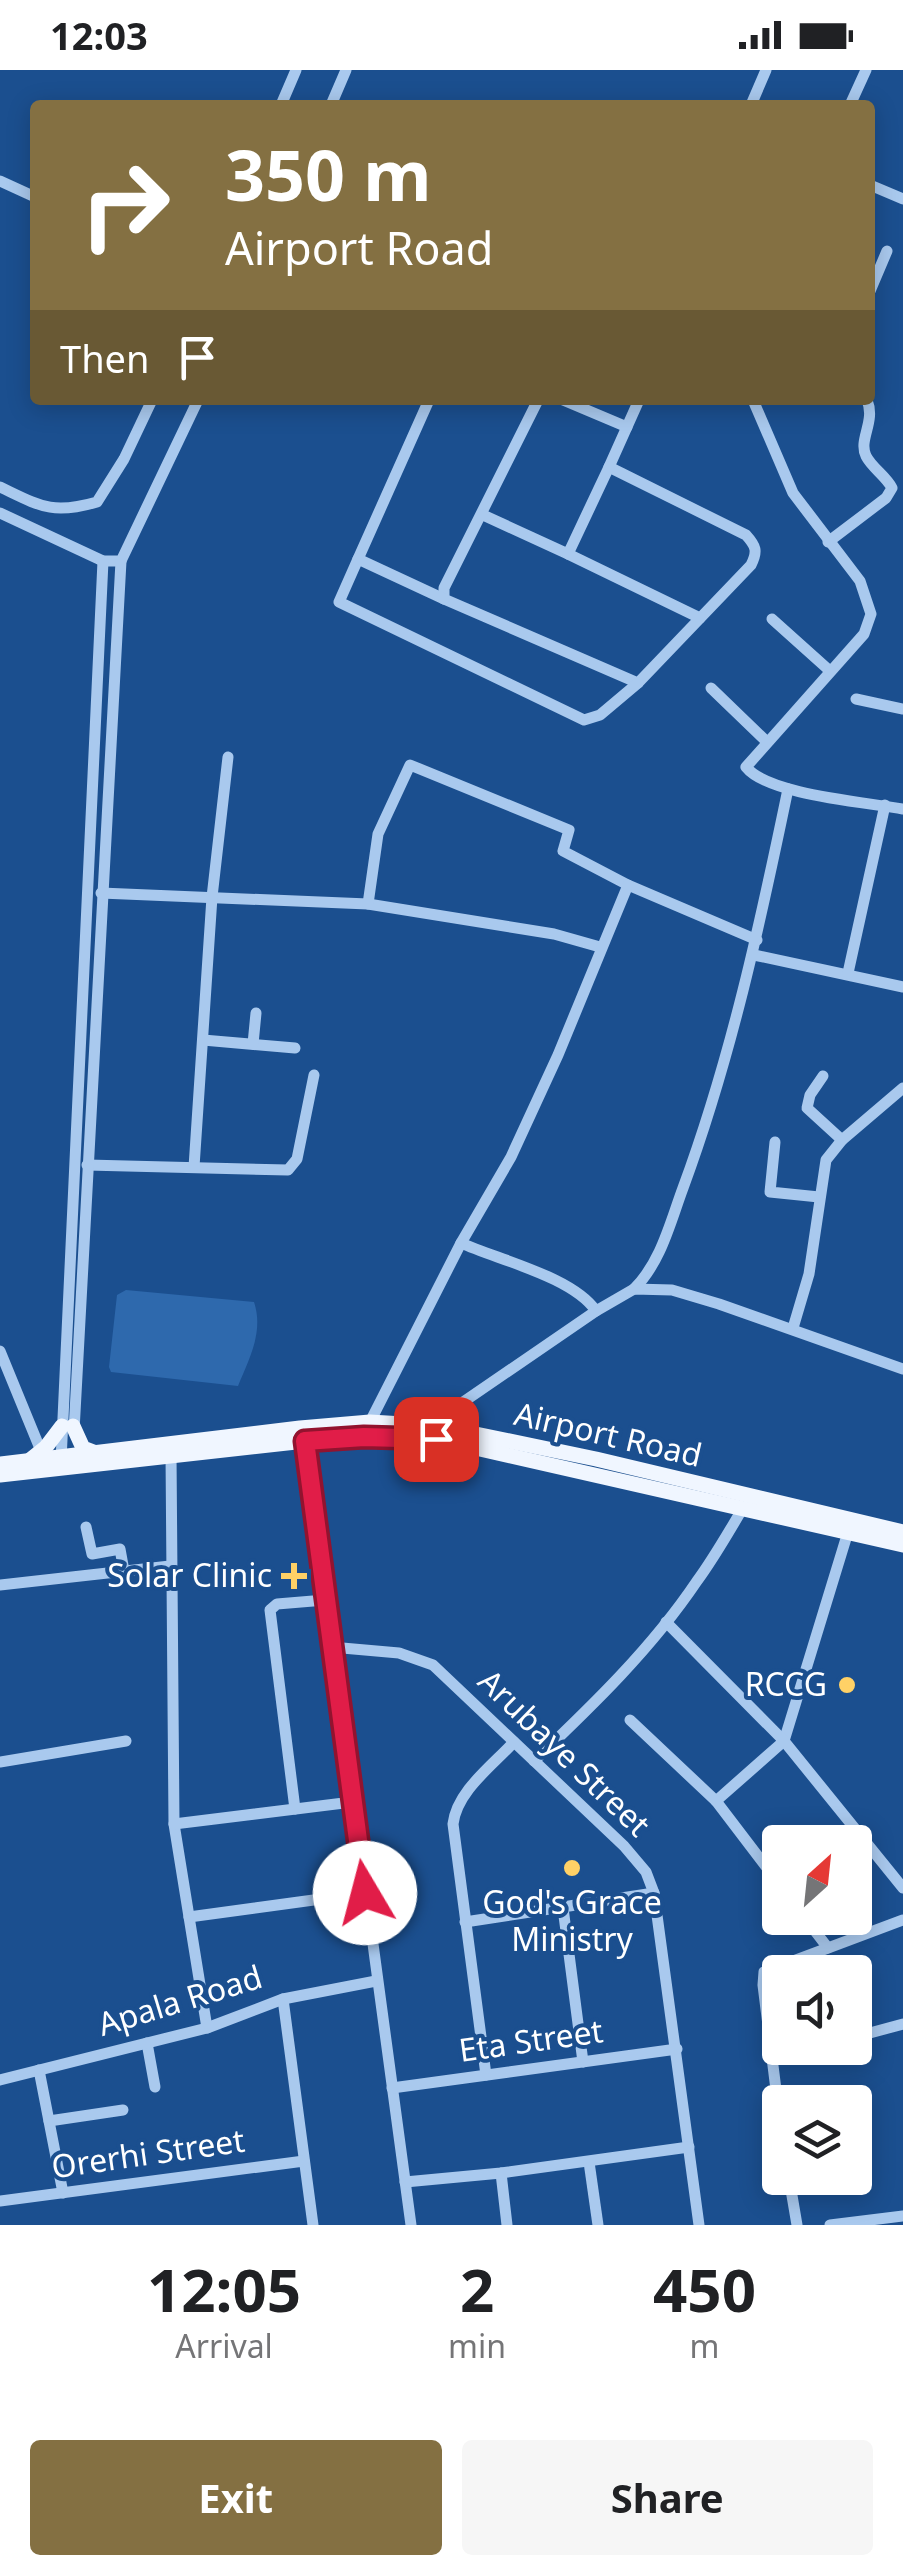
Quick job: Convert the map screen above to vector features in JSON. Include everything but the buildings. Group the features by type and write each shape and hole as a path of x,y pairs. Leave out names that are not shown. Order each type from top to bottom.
{"main road":[{"name":"Airport Road","path":"0,1475 96,1454 233,1434 370,1422 437,1426 743,1508 903,1545"},
{"path":"35,1456 68,1426 83,1448 96,1454"},
{"name":"Airport Road","path":"0,1464 35,1456 68,1462 364,1437 436,1439 570,1462 903,1532"}],"street":[{"path":"283,100 294,70"},
{"path":"333,100 346,70"},
{"path":"753,100 766,70"},
{"path":"852,100 866,70"},
{"path":"0,181 30,194"},
{"path":"875,187 903,200"},
{"path":"875,279 887,250"},
{"path":"0,486 40,506 66,510 97,502 124,459 150,405"},
{"path":"68,1426 87,1165 121,561 196,405"},
{"path":"427,405 339,602 584,720 600,715 638,684 751,564 756,554 755,545 746,535 609,466"},
{"path":"444,599 444,588 536,405"},
{"path":"575,405 627,427"},
{"path":"568,554 637,405"},
{"path":"755,405 793,493 860,581 871,614 864,634 746,767 761,779 788,789 903,808"},
{"path":"828,542 886,498 892,488 866,457 863,445 872,414 869,405"},
{"path":"0,513 102,561 121,561"},
{"path":"483,515 700,618"},
{"path":"358,559 638,684"},
{"path":"68,1462 102,561"},
{"path":"772,619 830,671"},
{"path":"711,688 766,740"},
{"path":"856,699 903,709"},
{"path":"194,1168 212,898 228,757"},
{"path":"368,904 378,834 410,765 568,830 563,852 628,885 757,940"},
{"path":"437,1426 453,1409 634,1289 652,1271 696,1154 736,1026 788,789"},
{"path":"848,973 884,805"},
{"path":"370,1422 461,1243 511,1157 558,1056 628,885"},
{"path":"101,893 368,904 554,934 600,947"},
{"path":"754,956 903,987"},
{"path":"253,1044 256,1013"},
{"path":"203,1040 295,1048"},
{"path":"87,1165 288,1170 298,1159 314,1074"},
{"path":"823,1076 810,1096 808,1108 842,1140"},
{"path":"793,1328 809,1274 826,1160 842,1140 903,1088"},
{"path":"776,1142 770,1192 819,1197"},
{"path":"461,1243 571,1287 590,1301 596,1311"},
{"path":"634,1289 672,1290 793,1328 903,1369"},
{"path":"0,1351 35,1456"},
{"path":"305,1441 411,2225"},
{"path":"172,1454 174,1824 207,2028"},
{"path":"534,1761 602,1697 666,1622 697,1582 743,1508"},
{"path":"86,1526 92,1554 120,1549 124,1571"},
{"path":"716,1801 784,1741 848,1532"},
{"path":"0,1586 170,1566"},
{"path":"296,1809 270,1610 278,1604 325,1600"},
{"path":"666,1622 784,1741 903,1888"},
{"name":"Arubaye Street","path":"331,1647 399,1653 433,1665 624,1846 646,1872 654,1893 699,2225"},
{"path":"630,1720 716,1801 762,1861"},
{"path":"0,1762 126,1740"},
{"path":"486,2075 454,1810 514,1742"},
{"path":"174,1824 352,1802"},
{"path":"188,1918 365,1893"},
{"path":"465,1922 654,1893"},
{"path":"563,1908 582,2062"},
{"path":"809,1955 903,1920"},
{"path":"818,1935 828,1948"},
{"name":"Apala Road","path":"0,2080 207,2028 282,1999 376,1981"},
{"path":"282,1999 314,2225"},
{"path":"872,2032 903,2024"},
{"path":"147,2043 155,2087"},
{"name":"Eta Street","path":"392,2088 677,2049"},
{"path":"39,2070 63,2192"},
{"path":"49,2121 122,2110"},
{"path":"406,2182 589,2162 689,2146"},
{"name":"Orerhi Street","path":"0,2201 304,2161"},
{"path":"589,2162 598,2225"},
{"path":"501,2173 507,2225"},
{"path":"792,2195 797,2225"},
{"path":"830,2225 897,2220"}],"shaded area":[{"path":"126,1290 254,1302 256,1335 238,1386 111,1372 117,1295"}],"place":[{"name":"Solar Clinic","path":"294,1576"},
{"name":"RCCG","path":"847,1685"},
{"name":"God's Grace Ministry","path":"572,1868"}],"route":[{"path":"365,1893 305,1441 364,1437 436,1439"}]}
